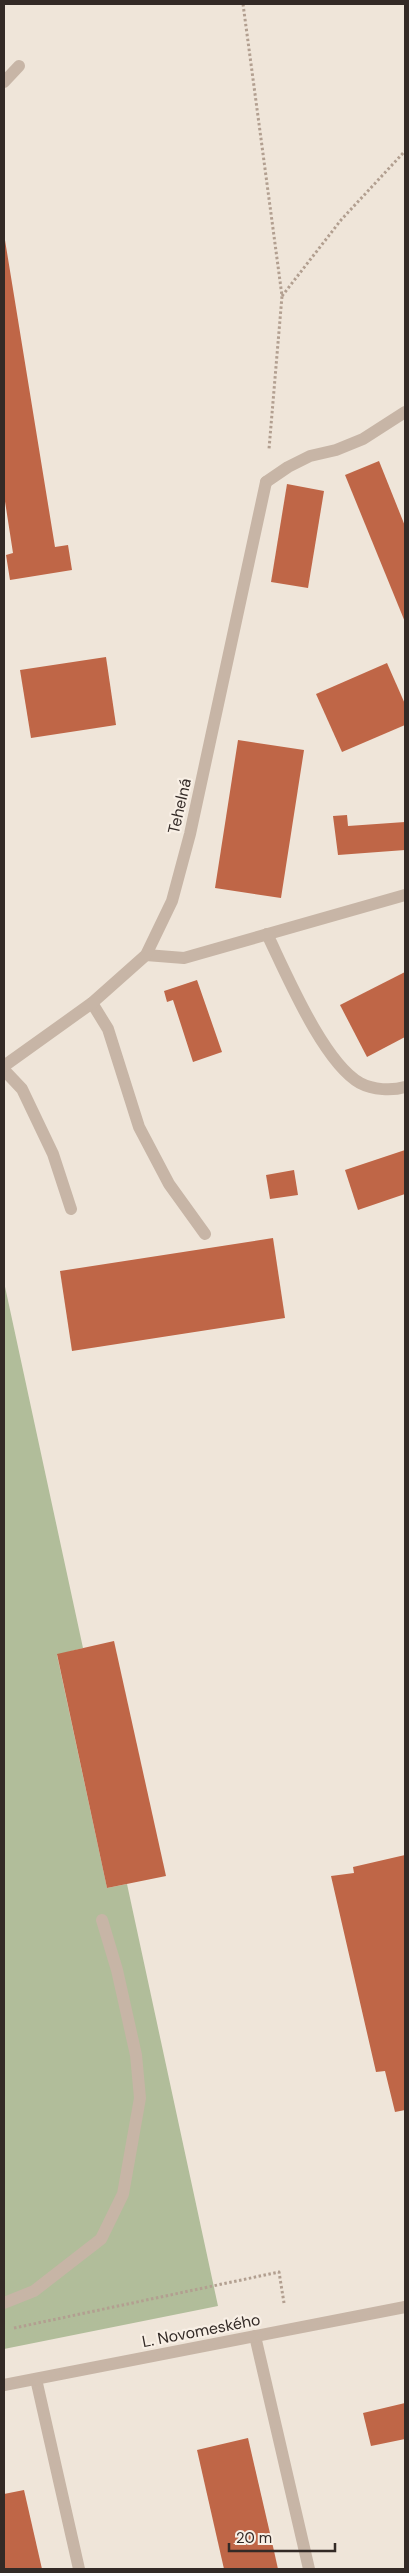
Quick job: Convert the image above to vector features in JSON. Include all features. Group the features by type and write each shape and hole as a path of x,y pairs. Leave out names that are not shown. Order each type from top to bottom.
{"street":[{"path":"4,82 19,66"},
{"path":"266,482 288,467 310,456 336,450 363,440 405,412"},
{"name":"Tehelná","path":"4,1066 92,1003 146,955 172,901 190,834 266,482"},
{"path":"146,955 184,958 405,895"},
{"path":"267,934 306,1012 336,1060 361,1083 393,1091 405,1087"},
{"path":"92,1003 108,1030 139,1127 169,1184 205,1234"},
{"path":"4,1070 22,1089 53,1154 71,1208"},
{"path":"4,2303 34,2291 101,2239 123,2194 140,2098 136,2055 117,1970 102,1920"},
{"name":"L. Novomeského","path":"4,2385 405,2307"},
{"path":"255,2336 309,2569"},
{"path":"36,2379 79,2569"}],"path":[{"path":"243,4 282,296 266,482"},
{"path":"282,296 341,220 405,151"},
{"path":"13,2328 279,2272 284,2303"}],"green space":[{"path":"4,1282 83,1648 57,1655 107,1888 127,1884 218,2306 4,2349"}],"building":[{"path":"4,234 55,547 68,545 72,570 10,580 6,555 13,553 4,495"},
{"path":"379,461 405,526 405,622 345,475"},
{"path":"287,484 324,491 308,588 271,582"},
{"path":"106,657 116,725 31,738 20,670"},
{"path":"387,663 405,704 405,725 342,752 316,694"},
{"path":"238,740 304,750 281,898 215,888"},
{"path":"347,815 348,826 405,822 405,850 338,855 333,816"},
{"path":"405,972 405,1037 367,1057 340,1005"},
{"path":"197,980 222,1052 193,1062 173,1000 167,1002 164,991"},
{"path":"405,1150 405,1194 358,1210 345,1170"},
{"path":"294,1170 298,1195 270,1199 266,1175"},
{"path":"273,1238 285,1318 72,1351 60,1271"},
{"path":"114,1641 166,1876 107,1888 57,1654"},
{"path":"405,1855 405,2110 395,2112 385,2071 376,2072 331,1876 354,1873 353,1867"},
{"path":"405,2403 405,2439 371,2446 363,2413"},
{"path":"248,2438 278,2569 224,2569 197,2450"},
{"path":"24,2490 42,2569 4,2569 4,2494"}]}
